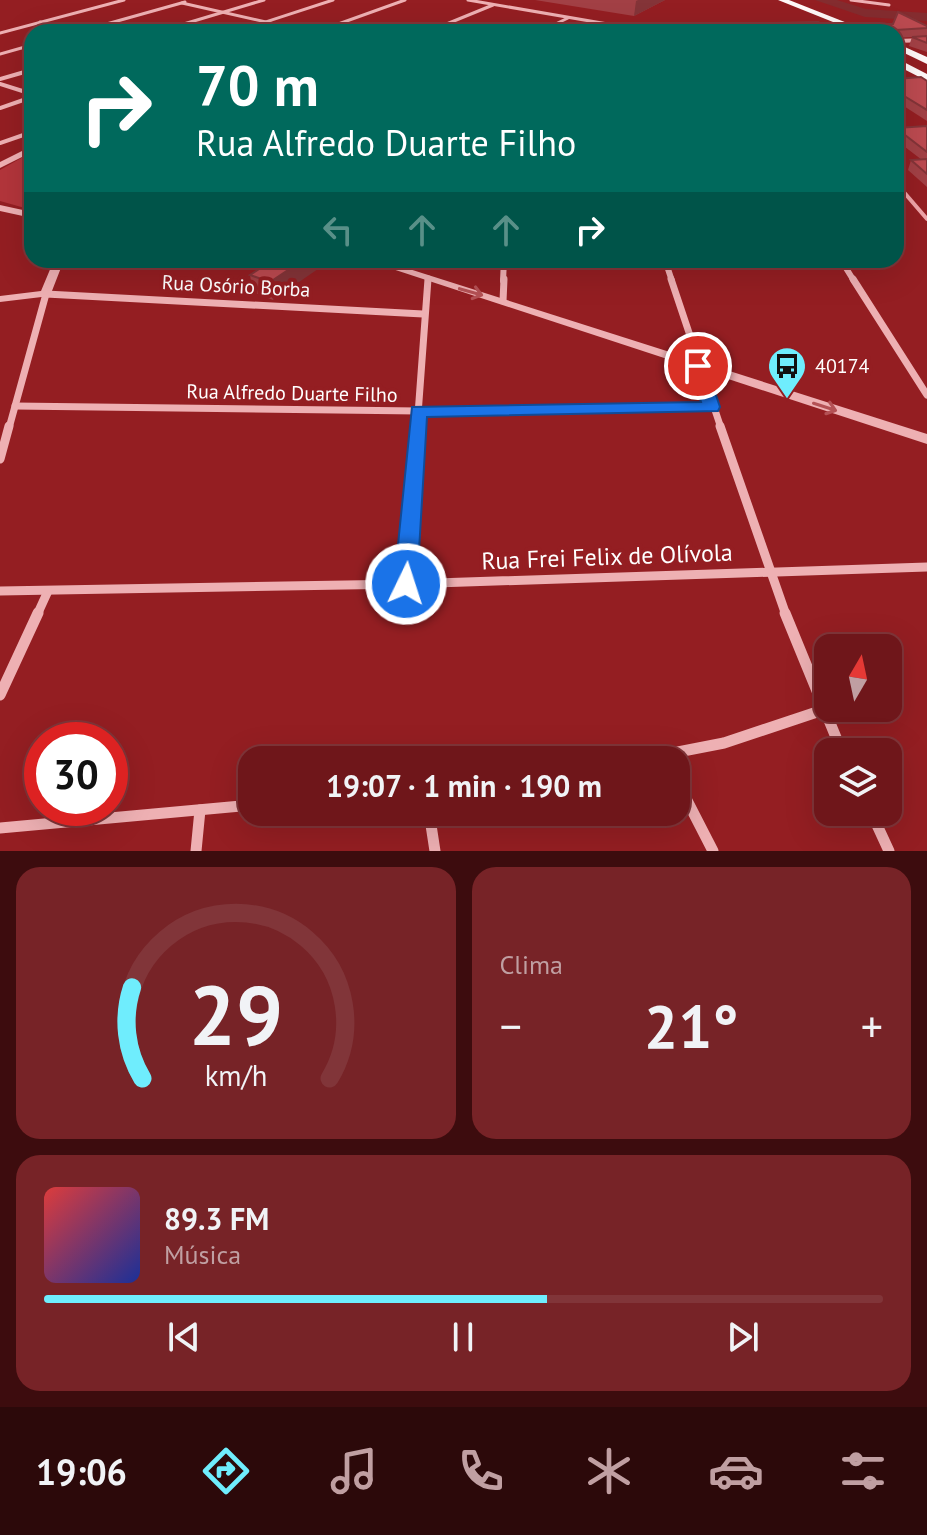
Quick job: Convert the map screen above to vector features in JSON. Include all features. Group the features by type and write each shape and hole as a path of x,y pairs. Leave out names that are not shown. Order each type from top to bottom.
{"main road":[{"path":"782,0 845,24"},
{"path":"770,1 823,24"},
{"path":"904,48 927,61"},
{"path":"904,65 927,78"}],"street":[{"path":"32,24 124,0"},
{"path":"107,24 194,0"},
{"path":"184,24 264,0"},
{"path":"260,24 333,0"},
{"path":"336,24 405,0"},
{"path":"468,0 607,24"},
{"path":"851,0 889,5"},
{"path":"182,3 275,24"},
{"path":"446,24 495,4"},
{"path":"555,24 569,17"},
{"path":"39,22 47,24"},
{"path":"0,33 24,26"},
{"path":"904,42 927,40"},
{"path":"0,54 24,47"},
{"path":"0,82 24,73"},
{"path":"904,79 927,78"},
{"path":"0,82 24,92"},
{"path":"0,108 24,99"},
{"path":"0,143 24,135"},
{"path":"0,165 24,153"},
{"path":"0,208 24,213"},
{"path":"0,459 56,268"},
{"path":"394,268 927,439"},
{"path":"503,301 504,268"},
{"path":"667,268 768,572 814,687"},
{"path":"846,268 927,395"},
{"path":"406,584 423,314 428,279"},
{"name":"Rua Osório Borba","path":"0,299 46,294 423,314"},
{"name":"Rua Alfredo Duarte Filho","path":"15,406 418,411 712,407"},
{"name":"Rua Frei Felix de Olívola","path":"0,591 406,584 927,567"},
{"path":"0,695 48,591"},
{"path":"690,752 814,713"},
{"path":"0,828 238,806"},
{"path":"690,806 713,851"},
{"path":"196,851 200,810"},
{"path":"431,826 435,851"},
{"path":"877,826 889,851"}],"shaded area":[{"path":"24,156 24,208 0,201 0,170"}],"building":[{"path":"898,12 927,28 904,29 904,24 893,24"},
{"path":"818,22 822,24 777,24"},
{"path":"927,36 927,43 912,37"},
{"path":"921,77 927,81 927,110 904,96 904,78"},
{"path":"927,126 927,152 904,134 904,127"},
{"path":"927,159 927,174 911,160"},
{"path":"261,268 291,268 270,282 250,275"}],"waterway":[{"path":"822,0 865,13 927,17"},
{"path":"904,192 927,219"}],"place":[{"name":"40174","path":"787,400"}],"route":[{"path":"406,584 418,411 712,407 698,366"}]}
